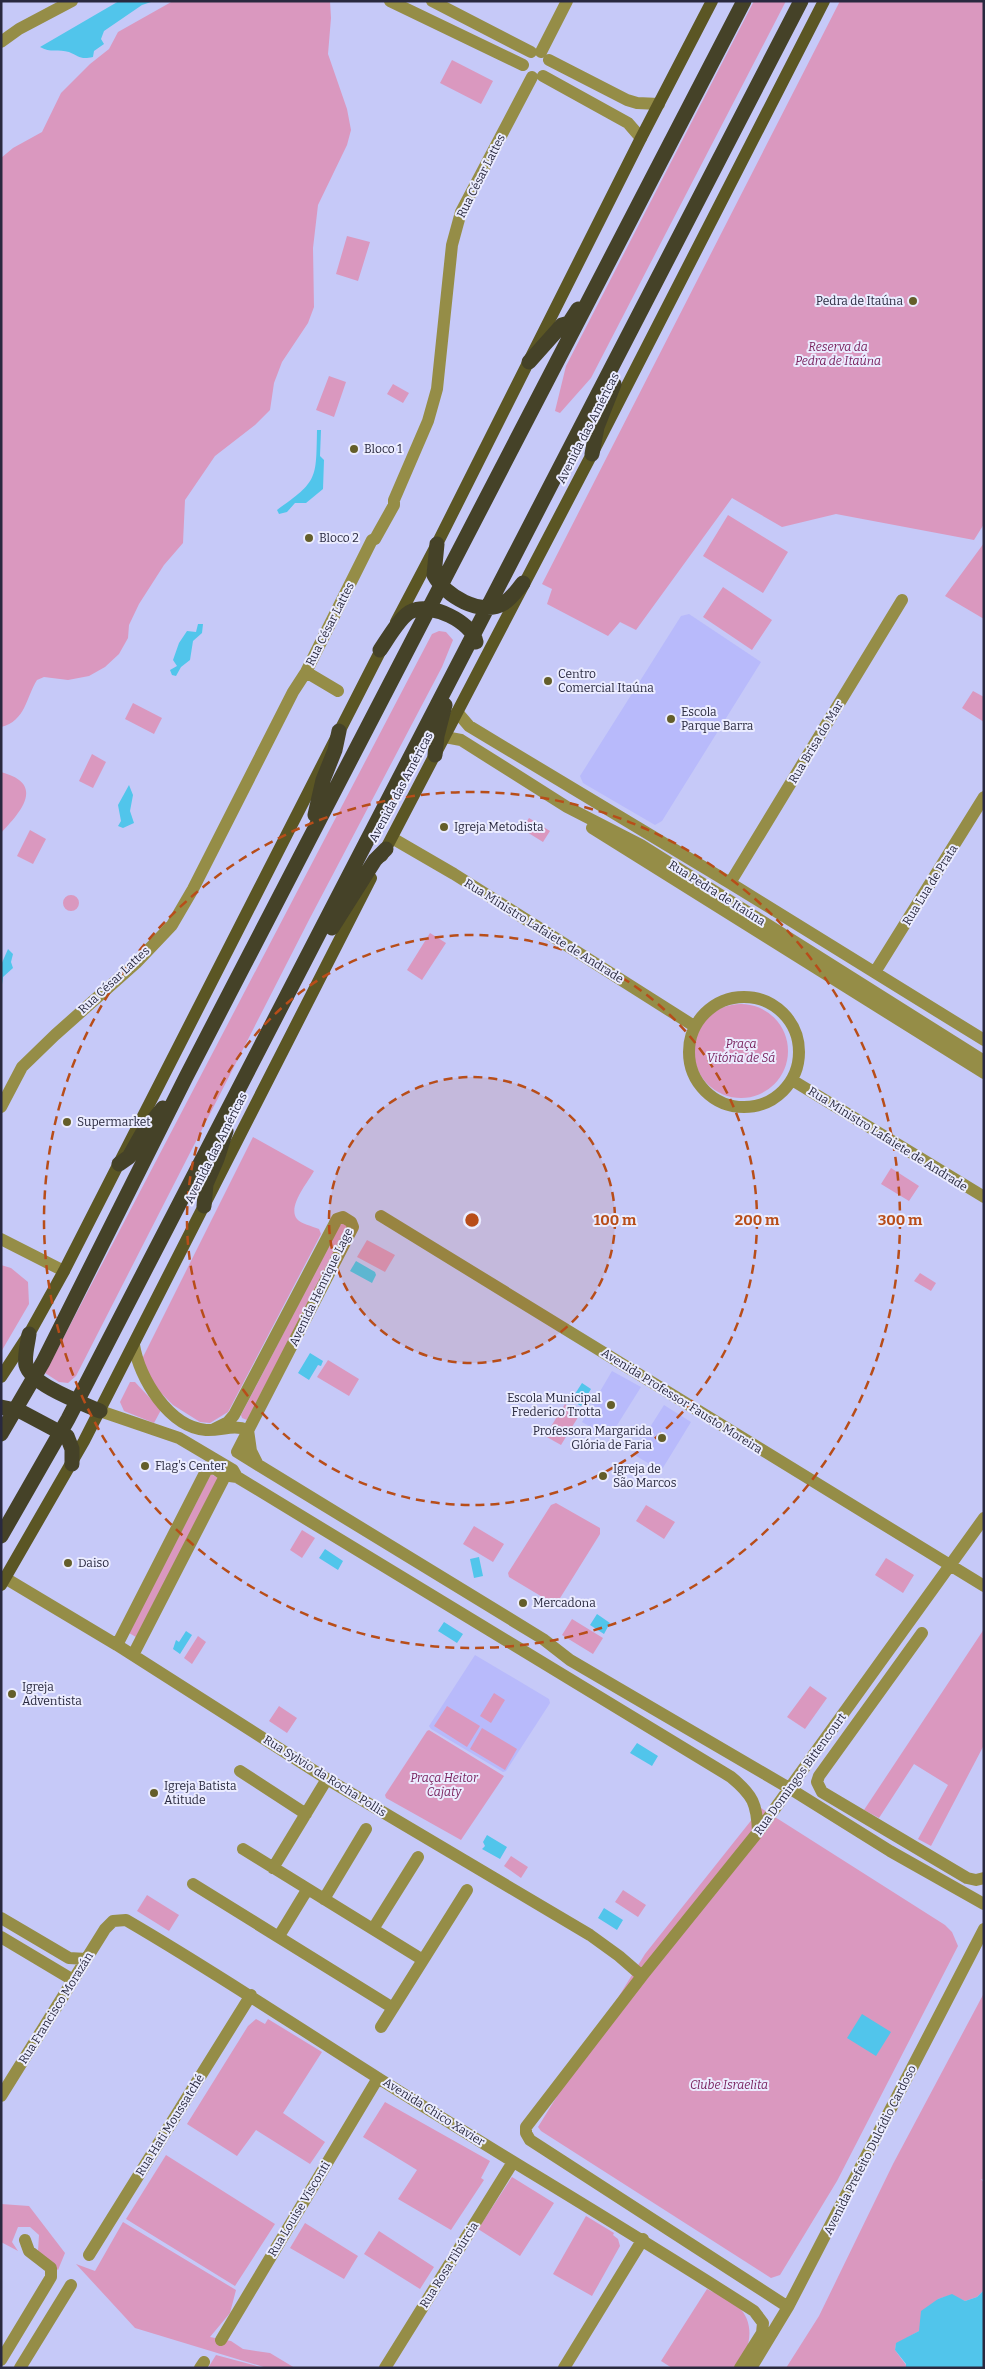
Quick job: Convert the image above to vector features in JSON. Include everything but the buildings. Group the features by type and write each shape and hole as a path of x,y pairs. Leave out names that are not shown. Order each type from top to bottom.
{"highway":[{"path":"1,1434 8,1408 34,1378 186,1076 744,1"},
{"name":"Avenida das Américas","path":"1,1536 62,1432 801,1"},
{"path":"790,22 800,14 810,1"},
{"path":"529,362 562,325 569,323 586,293 602,276"},
{"path":"592,454 597,427 636,334 641,313"},
{"path":"438,544 434,575 446,590 469,604 488,608 504,603 523,583"},
{"path":"380,650 410,611 427,609 450,616 474,634 476,644 444,708 437,736 435,755"},
{"path":"308,842 322,780 335,750 339,731"},
{"path":"298,976 320,949 374,860 389,843"},
{"path":"119,1164 129,1157 142,1134 186,1076"},
{"path":"204,1206 206,1184 230,1121 235,1098"},
{"path":"29,1334 26,1365 34,1378 100,1411"},
{"path":"8,1408 62,1432 69,1440 72,1449 72,1464"}],"main road":[{"path":"1,1377 29,1334 64,1271 380,650 438,544 641,138 712,1"},
{"name":"Avenida das Américas","path":"3,1582 72,1464 100,1411 389,843 592,454 824,1"}],"street":[{"path":"4,36 72,1"},
{"path":"390,1 523,66"},
{"path":"432,1 627,100 659,104"},
{"path":"540,55 567,1"},
{"path":"540,55 524,57 523,66 526,73 538,77 628,123 641,138"},
{"path":"538,77 549,69 540,55"},
{"name":"Rua César Lattes","path":"1,1107 22,1067 54,1035 136,963 172,925 193,889 293,692 306,672 372,540 394,505 394,500 428,421 438,389 452,245 461,212 538,77"},
{"name":"Rua Brisa do Mar","path":"730,883 902,600"},
{"path":"306,672 338,690"},
{"name":"Rua Pedra de Itaúna","path":"457,712 469,726 730,883 984,1040"},
{"name":"Rua Pedra de Itaúna","path":"445,737 461,740 567,807 641,845 984,1061"},
{"path":"555,778 545,793 567,813 984,1073"},
{"path":"567,807 577,790"},
{"name":"Rua Lua de Prata","path":"875,972 984,797"},
{"name":"Rua Ministro Lafaiete de Andrade","path":"389,843 454,874 694,1026"},
{"path":"736,996 754,997 771,1003 785,1014 794,1028 799,1045 798,1063 792,1080 780,1094 763,1104 744,1108 725,1105 708,1096 696,1081 689,1064 688,1044 694,1026 705,1012 719,1002 736,996"},
{"name":"Rua Ministro Lafaiete de Andrade","path":"792,1080 984,1198"},
{"name":"Avenida Professor Fausto Moreira","path":"381,1216 984,1586"},
{"name":"Avenida Henrique Lage","path":"214,1429 228,1422 234,1415 337,1219 343,1217 348,1219 353,1227 238,1452 258,1465"},
{"path":"1,1239 64,1271"},
{"path":"134,1345 137,1361 144,1376 166,1408 198,1428 214,1429 236,1426 248,1430 251,1451 258,1465 543,1638 570,1660 790,1788 890,1851 984,1904"},
{"path":"156,1429 166,1408"},
{"path":"100,1411 179,1438 233,1470 133,1655"},
{"path":"117,1645 207,1469 214,1468 231,1476 732,1777 745,1788 753,1799 757,1812 758,1832"},
{"name":"Rua Domingos Bittencourt","path":"642,1976 758,1832 984,1518"},
{"name":"Rua Sylvio da Rocha Pollis","path":"3,1582 117,1645 327,1779 590,1935 642,1976"},
{"path":"922,1633 819,1776 817,1782 822,1792 967,1878 976,1880 984,1878"},
{"path":"240,1771 306,1814"},
{"path":"273,1868 327,1779"},
{"path":"324,1900 366,1829"},
{"path":"890,1851 898,1840 901,1839"},
{"path":"243,1849 423,1960"},
{"path":"373,1929 418,1857"},
{"path":"193,1884 393,2008"},
{"path":"279,1936 307,1890"},
{"path":"381,2027 467,1890"},
{"path":"1,1918 69,1958 86,1959"},
{"name":"Avenida Chico Xavier","path":"113,1921 126,1920 251,1995 378,2078 754,2310 763,2323 762,2333 740,2368"},
{"name":"Rua Francisco Morazán","path":"1,2096 105,1929 113,1921"},
{"name":"Avenida Prefeito Dulcídio Cardoso","path":"751,2368 788,2307 984,1929"},
{"path":"1,1937 73,1980"},
{"path":"642,1976 529,2121 526,2133 530,2140 788,2307"},
{"name":"Rua Hati Moussatché","path":"89,2255 251,1995"},
{"name":"Rua Louise Visconti","path":"220,2340 378,2078"},
{"name":"Rua Rosa Tibúrcia","path":"385,2368 514,2162"},
{"path":"1,2360 51,2277 50,2268 29,2251 25,2240"},
{"path":"564,2368 643,2240"},
{"path":"20,2368 71,2285"}],"shaded area":[{"path":"119,1 154,1 142,5 104,31 101,39 104,44 94,51 93,57 82,58 69,52 47,50 40,47"},
{"path":"317,430 321,430 320,456 324,460 323,489 306,503 295,503 287,512 279,514 277,510 300,492 312,478 315,469"},
{"name":"Escola Parque Barra","path":"689,614 761,662 662,821 655,825 583,783 580,776 681,616"},
{"path":"198,624 203,624 202,633 193,641 190,660 181,667 176,676 172,675 170,670 177,666 173,660 179,643 187,631 196,632"},
{"path":"129,785 133,795 130,811 134,823 123,828 118,826 121,821 118,805"},
{"path":"8,949 13,954 11,962 13,968 3,977 1,992 1,965"},
{"path":"356,1261 375,1272 376,1275 372,1283 350,1271"},
{"path":"310,1353 323,1361 321,1366 318,1365 309,1380 298,1373"},
{"name":"Escola Municipal Frederico Trotta","path":"612,1371 641,1387 609,1438 582,1422"},
{"path":"582,1383 591,1389 581,1406 571,1400"},
{"name":"Professora Margarida Glória de Faria","path":"664,1405 691,1422 661,1471 633,1454"},
{"path":"325,1549 343,1561 338,1570 319,1558"},
{"path":"479,1557 483,1576 474,1578 470,1559"},
{"path":"597,1614 610,1623 604,1634 590,1625"},
{"path":"444,1622 463,1634 457,1643 438,1631"},
{"path":"186,1631 192,1635 180,1654 173,1649 176,1640 179,1642"},
{"path":"475,1655 549,1699 550,1703 506,1771 503,1772 429,1726"},
{"path":"637,1743 658,1756 652,1766 630,1753"},
{"path":"487,1835 507,1847 500,1859 482,1849 485,1846 483,1842"},
{"path":"604,1908 623,1920 617,1930 598,1918"},
{"path":"862,2014 891,2032 876,2056 847,2038"},
{"path":"984,2290 984,2368 906,2368 906,2364 895,2350 896,2343 919,2331 921,2311 938,2299 952,2294 965,2301 977,2297"}],"green space":[{"path":"173,1 330,1 331,18 328,54 347,109 351,130 347,145 318,205 313,248 314,307 308,323 282,362 274,383 270,410 255,425 215,456 185,500 183,543 164,565 139,604 129,625 128,638 119,654 105,667 89,676 68,680 44,677 37,680 24,708 16,720 1,727 1,158 13,148 42,132 61,93 90,64 109,49 118,32"},
{"path":"754,1 786,1 591,378 560,413 555,411 566,366"},
{"name":"Reserva da Pedra de Itaúna","path":"840,1 984,1 984,524 974,540 836,514 782,527 732,498 636,630 620,622 608,636 547,604 552,589 542,584"},
{"path":"452,60 493,81 481,104 440,83"},
{"path":"347,236 370,242 358,281 336,274"},
{"path":"329,376 346,382 334,417 316,410"},
{"path":"393,384 409,393 403,403 387,394"},
{"path":"728,515 788,552 763,593 703,556"},
{"path":"984,543 984,619 945,596"},
{"path":"723,587 772,620 752,650 703,617"},
{"path":"439,631 446,632 453,640 442,667 310,918 76,1376 68,1383 59,1382 45,1373 432,634"},
{"path":"973,691 984,697 984,722 962,708"},
{"path":"133,703 162,718 154,734 125,719"},
{"path":"92,754 106,762 93,788 79,781"},
{"path":"1,772 19,780 24,786 26,793 22,808 1,833"},
{"path":"529,818 550,831 543,842 522,829"},
{"path":"30,830 46,839 33,864 17,856"},
{"path":"71,895 79,903 71,911 63,903"},
{"path":"430,933 446,943 422,980 407,970"},
{"name":"Praça Vitória de Sá","path":"741,1004 759,1008 774,1018 784,1033 788,1051 784,1069 774,1084 759,1094 741,1098 723,1094 708,1084 698,1069 694,1051 698,1033 708,1018 723,1008"},
{"path":"253,1137 314,1171 296,1201 295,1214 299,1221 319,1229 321,1234 228,1412 210,1423 200,1422 173,1405 152,1384 142,1359"},
{"path":"891,1168 919,1186 909,1201 881,1184"},
{"path":"343,1223 348,1227 247,1420 242,1418 241,1415 339,1226"},
{"path":"367,1240 395,1255 385,1272 357,1257"},
{"path":"1,1265 11,1268 28,1282 29,1304 1,1352"},
{"path":"920,1273 936,1283 931,1291 914,1281"},
{"path":"328,1360 359,1379 349,1396 317,1377"},
{"path":"130,1382 135,1382 161,1410 154,1423 124,1411 120,1402"},
{"path":"565,1404 580,1414 561,1445 545,1436"},
{"path":"211,1474 218,1478 136,1637 129,1633"},
{"path":"556,1503 600,1528 600,1534 557,1603 554,1604 509,1577 508,1573 551,1505"},
{"path":"646,1505 675,1522 664,1539 636,1521"},
{"path":"474,1526 504,1544 493,1562 463,1544"},
{"path":"302,1530 315,1538 302,1558 290,1550"},
{"path":"886,1558 914,1575 903,1593 875,1575"},
{"path":"572,1619 603,1638 593,1654 562,1635"},
{"path":"984,1629 984,1745 931,1846 918,1839 948,1785 914,1764 879,1818 864,1810"},
{"path":"198,1636 206,1642 192,1664 184,1658"},
{"path":"810,1686 827,1698 805,1729 787,1717"},
{"path":"494,1693 505,1700 491,1723 480,1716"},
{"path":"279,1706 297,1718 287,1733 269,1721"},
{"path":"447,1706 480,1726 467,1747 434,1726"},
{"path":"482,1728 517,1749 505,1770 470,1749"},
{"name":"Praça Heitor Cajaty","path":"429,1730 504,1776 461,1840 386,1798 385,1795"},
{"name":"Clube Israelita","path":"761,1808 945,1925 952,1932 958,1946 837,2181 780,2275 771,2278 541,2131 538,2127 645,1954"},
{"path":"511,1856 528,1867 521,1878 504,1866"},
{"path":"623,1890 646,1905 638,1917 615,1902"},
{"path":"147,1895 179,1915 169,1931 137,1911"},
{"path":"984,1993 984,2180 981,2179 984,2183 984,2290 977,2297 965,2301 952,2295 938,2299 919,2331 896,2344 895,2350 906,2365 906,2368 786,2368 819,2316 893,2164"},
{"path":"256,2019 265,2024 268,2019 322,2052 283,2113 325,2142 310,2164 256,2130 237,2156 187,2124 248,2026"},
{"path":"385,2102 490,2161 481,2178 484,2180 451,2230 398,2199 417,2170 363,2137"},
{"path":"166,2155 275,2224 235,2286 126,2219"},
{"path":"512,2177 554,2203 520,2256 478,2229"},
{"path":"1,2204 29,2206 65,2253 58,2270 38,2251 39,2235 30,2227 18,2227 12,2242 18,2251 1,2242"},
{"path":"586,2216 614,2233 613,2235 618,2239 620,2246 592,2296 553,2274"},
{"path":"123,2222 236,2290 230,2313 210,2337 231,2341 243,2349 270,2353 295,2368 267,2368 135,2328 76,2264 95,2271"},
{"path":"305,2223 358,2256 344,2279 290,2248"},
{"path":"379,2231 434,2267 420,2289 364,2254"},
{"path":"707,2289 738,2306 748,2321 748,2345 742,2361 738,2368 672,2368 661,2361"},
{"path":"216,2355 264,2368 208,2368"}],"place":[{"name":"Pedra de Itaúna","path":"913,301"},
{"name":"Bloco 1","path":"354,449"},
{"name":"Bloco 2","path":"309,538"},
{"name":"Centro Comercial Itaúna","path":"548,681"},
{"name":"Escola Parque Barra","path":"671,719"},
{"name":"Igreja Metodista","path":"444,827"},
{"name":"Supermarket","path":"67,1122"},
{"name":"Escola Municipal Frederico Trotta","path":"611,1405"},
{"name":"Professora Margarida Glória de Faria","path":"662,1438"},
{"name":"Flag's Center","path":"145,1466"},
{"name":"Igreja de São Marcos","path":"603,1476"},
{"name":"Daiso","path":"68,1563"},
{"name":"Mercadona","path":"523,1603"},
{"name":"Igreja Adventista","path":"12,1694"},
{"name":"Igreja Batista Atitude","path":"154,1793"}]}
